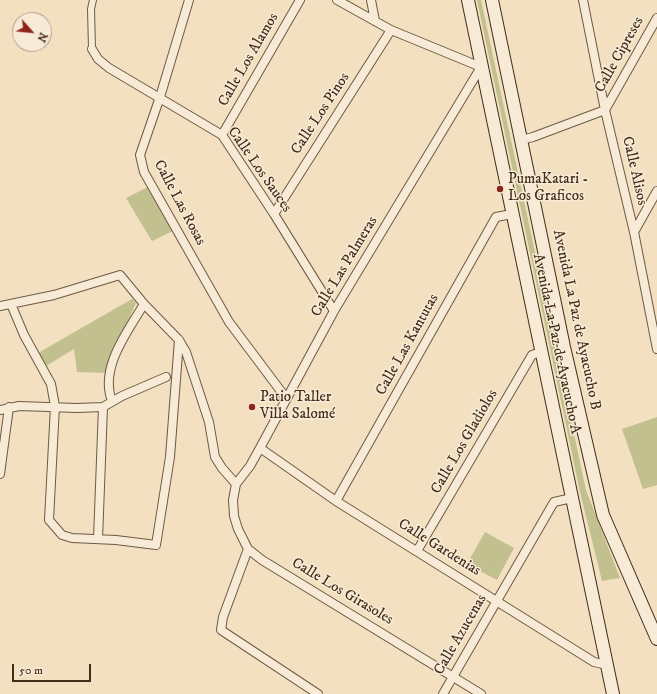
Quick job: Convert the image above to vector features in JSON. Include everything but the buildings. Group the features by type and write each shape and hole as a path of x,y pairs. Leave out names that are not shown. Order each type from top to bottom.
{"main road":[{"name":"Avenida La Paz de Ayacucho A","path":"468,0 613,694"},
{"name":"Avenida La Paz de Ayacucho B","path":"492,0 564,347 603,515 656,631"}],"street":[{"path":"92,49 91,9 93,0"},
{"name":"Calle Las Rosas","path":"189,0 160,97 140,155 144,172 229,322 286,398"},
{"name":"Calle Los Alamos","path":"222,135 300,0"},
{"path":"337,0 391,30 481,67"},
{"path":"371,0 375,21"},
{"name":"Calle Alisos","path":"583,0 605,110 634,232 657,349"},
{"name":"Calle Cipreses","path":"521,140 533,138 605,110 657,18"},
{"name":"Calle Los Pinos","path":"274,214 391,30"},
{"name":"Calle Los Sauces","path":"92,49 98,59 109,68 222,135 274,214 334,311"},
{"name":"Calle Las Palmeras","path":"236,484 250,466 334,311 481,67"},
{"path":"634,232 657,191"},
{"name":"Calle Las Kantutas","path":"336,501 496,217 512,214"},
{"path":"0,306 54,295 120,275 144,304 179,340 186,352 209,422 215,457 222,468 236,484"},
{"path":"11,304 24,335 51,384 55,406 49,520 62,535 72,538 156,545 170,457 179,340"},
{"path":"112,400 109,392 112,367 121,344 144,304"},
{"name":"Calle Los Gladiolos","path":"417,551 532,355 541,352"},
{"path":"0,410 9,407 102,407 112,400 166,377"},
{"path":"0,474 9,407"},
{"path":"98,539 102,407"},
{"name":"Calle Gardenias","path":"260,448 336,501 594,662 607,665"},
{"name":"Calle Los Girasoles","path":"236,484 233,500 234,516 248,549 262,560 454,676 481,694"},
{"name":"Calle Azucenas","path":"443,694 554,502 572,498"},
{"path":"248,549 223,617 221,630 318,694"}],"shaded area":[{"path":"477,0 481,0 586,490 620,578 602,581 580,492"},
{"path":"148,187 173,231 152,241 126,198"},
{"path":"132,299 136,303 121,336 107,373 77,372 74,349 46,366 38,353"},
{"path":"657,417 657,485 643,489 622,429"},
{"path":"485,532 514,548 497,580 467,564"}],"place":[{"name":"PumaKatari - Los Graficos","path":"500,189"},
{"name":"Patio Taller Villa Salomé","path":"252,407"}]}
